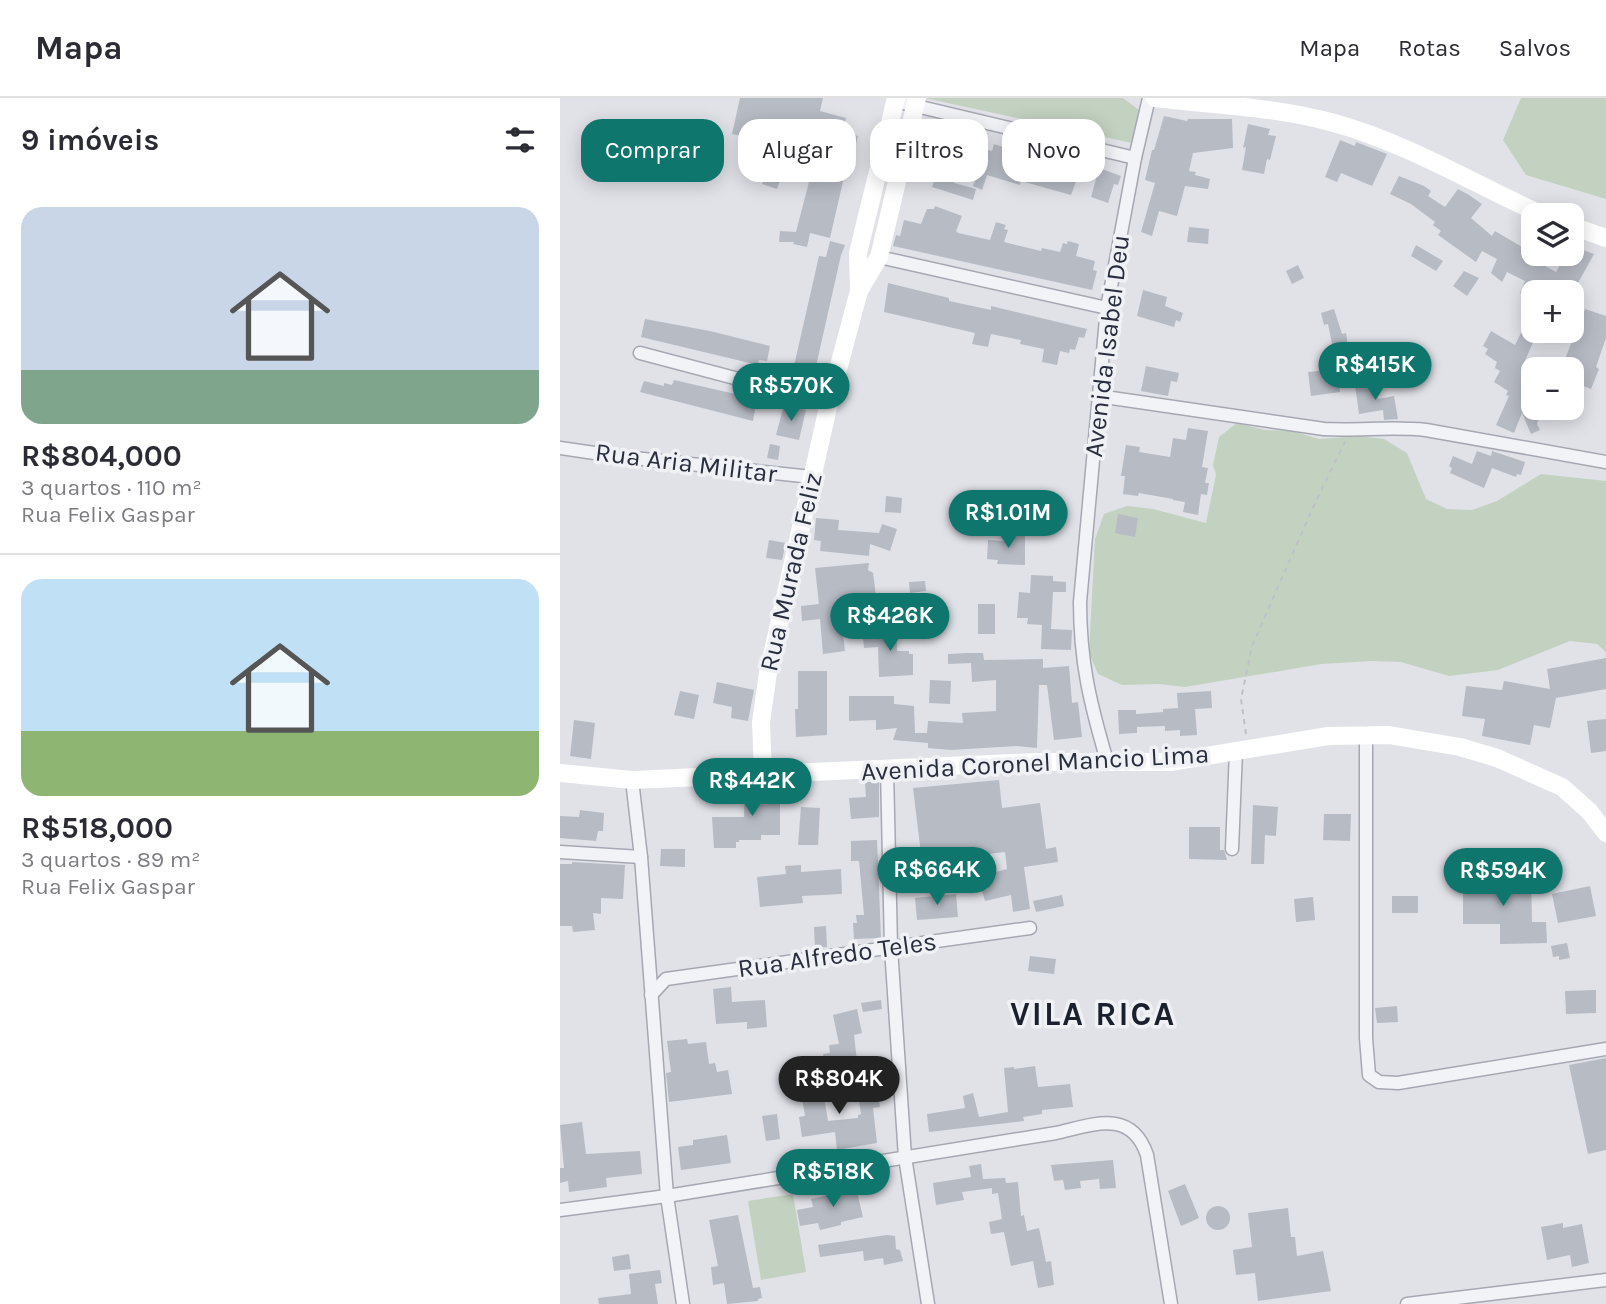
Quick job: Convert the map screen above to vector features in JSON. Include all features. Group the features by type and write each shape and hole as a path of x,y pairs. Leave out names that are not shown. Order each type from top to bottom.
{"street":[{"name":"Avenida Isabel Deu","path":"1107,761 1088,693 1081,650 1084,541 1107,308 1149,98"},
{"path":"1155,98 1286,113 1336,123 1418,155 1521,204"},
{"path":"895,100 916,101 1135,158"},
{"name":"Rua Murada Feliz","path":"890,119 895,100"},
{"name":"Rua Murada Feliz","path":"763,775 760,740 763,700 812,477 859,291 879,257 916,101"},
{"name":"Rua Murada Feliz","path":"859,291 858,253 874,182"},
{"path":"892,182 896,183"},
{"path":"1584,230 1606,238"},
{"path":"879,257 1107,308"},
{"path":"640,353 829,403"},
{"path":"1098,396 1324,429 1350,431 1400,427 1426,430 1606,462"},
{"name":"Rua Aria Militar","path":"560,448 812,477"},
{"path":"1366,734 1366,1038 1369,1075 1379,1083 1388,1084 1606,1049"},
{"name":"Avenida Coronel Mancio Lima","path":"560,773 632,780 1107,761 1170,762 1328,736 1366,734 1414,738 1497,758 1562,787 1590,811 1606,833"},
{"path":"1233,849 1242,750"},
{"path":"887,769 891,948 905,1157 928,1304"},
{"path":"632,780 641,857 667,1196 682,1304"},
{"path":"560,852 641,857"},
{"name":"Rua Alfredo Teles","path":"651,995 666,979 1030,928"},
{"path":"560,1210 667,1196 1056,1133 1108,1122 1126,1127 1137,1134 1147,1155 1171,1304"},
{"path":"1407,1304 1606,1280"}],"path":[{"path":"1242,750 1241,699 1252,646 1350,431"}],"green space":[{"path":"925,98 1123,98 1139,110 1132,143 1105,137 1105,119 1022,119"},
{"path":"1521,98 1606,98 1606,199 1526,175 1503,140"},
{"path":"1237,423 1265,430 1292,431 1319,439 1360,436 1384,439 1407,453 1426,499 1447,509 1472,510 1497,501 1541,474 1606,481 1606,652 1597,644 1570,641 1498,670 1449,676 1401,662 1371,661 1321,664 1185,687 1159,684 1122,685 1098,674 1089,653 1095,539 1104,514 1127,506 1153,509 1206,523 1216,475 1213,465 1219,437"},
{"path":"793,1194 806,1272 761,1280 748,1201"}],"building":[{"path":"740,98 823,98 820,111 846,118 738,119 738,135 732,134"},
{"path":"1164,116 1187,121 1232,119 1233,148 1193,153 1189,171 1210,179 1208,189 1185,186 1177,216 1159,211 1152,236 1141,232 1155,183 1145,180"},
{"path":"1248,124 1270,129 1268,135 1276,136 1264,174 1242,170"},
{"path":"1340,140 1355,146 1356,142 1387,154 1372,186 1341,173 1337,182 1325,177"},
{"path":"994,144 1002,147 1002,180 988,175 988,150 992,151"},
{"path":"1105,170 1121,176 1118,185 1114,184 1108,203 1091,197 1095,182 1105,182"},
{"path":"1399,176 1424,186 1431,191 1428,196 1445,207 1458,189 1469,195 1482,204 1471,218 1492,236 1495,231 1521,247 1521,266 1545,266 1556,272 1559,266 1584,266 1584,250 1594,254 1580,280 1523,280 1507,272 1502,282 1491,273 1497,259 1482,251 1476,262 1438,235 1441,231 1433,225 1435,222 1411,204 1390,194"},
{"path":"763,182 780,182 777,189 762,184"},
{"path":"809,182 843,182 830,238 810,233 807,247 793,244 794,242 779,242 780,231 796,232"},
{"path":"934,182 954,182 976,189 973,200 932,187"},
{"path":"975,182 985,182 982,190 973,186"},
{"path":"1025,182 1076,182 1071,195"},
{"path":"935,206 962,216 956,231 958,233 990,240 996,222 1006,225 1004,229 1008,230 1004,242 1041,251 1042,248 1060,252 1063,243 1067,244 1068,241 1079,244 1076,256 1095,261 1093,270 1097,271 1092,290 893,246 896,235 900,236 904,220 921,224 927,209 934,209"},
{"path":"1189,227 1209,229 1208,244 1187,242"},
{"path":"830,241 845,245 812,384 791,379 819,256 826,257"},
{"path":"1416,245 1443,261 1436,271 1411,256"},
{"path":"1298,265 1304,278 1292,284 1286,271"},
{"path":"1464,271 1479,278 1467,296 1453,286"},
{"path":"888,283 949,298 949,301 991,310 991,306 1087,329 1084,338 1079,337 1075,350 1070,349 1069,353 1060,351 1057,365 1042,362 1044,349 1020,344 1021,340 991,334 988,347 972,344 975,333 884,312"},
{"path":"1143,290 1167,297 1165,306 1183,313 1180,322 1176,320 1174,327 1137,316"},
{"path":"1334,309 1342,334 1346,333 1348,346 1333,349 1328,324 1324,325 1321,313"},
{"path":"1585,309 1606,316 1606,338 1591,389 1584,386 1584,357 1566,357 1571,343 1584,343"},
{"path":"645,319 770,346 767,361 759,360 758,365 641,337"},
{"path":"1491,331 1515,345 1521,333 1521,343 1533,343 1527,357 1521,357 1521,416 1514,433 1496,425 1509,396 1506,395 1508,391 1494,382 1500,371 1495,368 1497,362 1485,354 1488,349 1483,346"},
{"path":"1146,366 1179,373 1177,382 1171,381 1168,396 1141,391"},
{"path":"1328,370 1330,383 1339,382 1340,392 1311,396 1308,372"},
{"path":"674,380 757,399 753,421 640,392 644,381 664,386 664,383 672,385"},
{"path":"1375,382 1378,399 1394,396 1398,419 1384,420 1383,410 1359,414 1355,385"},
{"path":"784,405 806,410 799,440 776,435"},
{"path":"1525,420 1538,420 1540,430 1531,434"},
{"path":"1188,428 1208,431 1202,467 1208,468 1205,483 1209,483 1207,495 1201,494 1198,515 1183,512 1185,502 1139,493 1138,496 1123,494 1125,476 1121,476 1126,445 1140,447 1139,452 1170,457 1173,438 1186,440"},
{"path":"770,444 780,446 778,460 767,458"},
{"path":"1477,451 1491,456 1492,451 1525,462 1521,475 1517,474 1516,477 1492,468 1484,488 1450,473 1452,468 1449,466 1453,456 1472,464"},
{"path":"886,496 902,498 901,513 885,512"},
{"path":"1019,496 1019,507 975,508 975,497"},
{"path":"1065,501 1065,524 1034,524 1033,502"},
{"path":"1118,514 1138,518 1135,537 1115,533"},
{"path":"816,518 839,520 838,530 879,533 882,524 897,529 890,551 870,544 869,556 820,551 821,541 814,540"},
{"path":"1005,534 1025,535 1025,565 997,564 998,560 987,559 988,540 1004,541"},
{"path":"769,540 786,543 782,560 766,558"},
{"path":"869,563 868,570 873,573 876,596 850,598 852,615 841,617 845,651 823,654 820,619 802,621 801,606 819,604 815,568"},
{"path":"1031,575 1053,576 1053,581 1066,582 1066,592 1053,592 1051,629 1072,630 1071,650 1041,649 1042,625 1027,624 1028,618 1017,618 1019,592 1030,593"},
{"path":"925,581 926,591 910,593 909,582"},
{"path":"915,593 917,612 887,615 885,596"},
{"path":"978,604 995,604 995,634 978,634"},
{"path":"883,622 896,622 897,651 909,651 909,654 913,654 913,675 879,677 878,647 864,648 863,637 884,636"},
{"path":"983,653 984,660 1043,659 1043,668 1069,666 1072,703 1078,702 1082,737 1054,740 1047,685 1039,685 1037,748 928,748 928,743 893,740 897,728 876,730 876,720 849,721 849,696 894,696 894,704 914,706 915,733 927,733 928,721 963,723 962,713 996,711 996,680 972,682 971,663 948,664 948,654"},
{"path":"1606,658 1606,689 1556,698 1550,728 1534,725 1530,745 1482,736 1485,719 1462,716 1466,686 1502,690 1504,681 1550,689 1547,669"},
{"path":"798,671 827,671 827,735 796,737"},
{"path":"930,680 951,681 950,704 929,703"},
{"path":"717,682 754,690 748,721 731,718 732,707 713,703"},
{"path":"680,691 699,695 694,719 674,715"},
{"path":"1211,691 1212,708 1195,709 1197,735 1180,736 1180,730 1165,731 1165,726 1137,727 1137,733 1119,734 1118,710 1136,710 1136,714 1163,712 1163,709 1178,708 1177,693"},
{"path":"1606,719 1606,751 1591,753 1587,721"},
{"path":"574,720 595,723 591,759 570,756"},
{"path":"999,780 1002,808 1040,803 1046,849 1056,847 1058,862 1024,867 1030,909 1013,912 1011,895 985,901 982,891 988,889 985,875 1007,869 1005,852 922,862 913,788"},
{"path":"865,782 879,782 879,817 851,819 849,798 866,797"},
{"path":"745,787 788,788 787,802 780,802 780,835 761,835 761,840 739,840 736,842 736,848 714,848 712,817 744,817"},
{"path":"1253,805 1278,807 1276,836 1265,835 1264,864 1251,864"},
{"path":"801,807 820,808 818,845 798,845"},
{"path":"580,810 604,813 603,831 598,831 596,841 560,838 560,816 579,817"},
{"path":"1324,814 1351,814 1350,841 1323,840"},
{"path":"1189,827 1220,827 1220,850 1224,850 1227,860 1189,859"},
{"path":"877,840 881,938 854,939 853,923 857,923 856,915 864,915 859,861 851,861 851,841"},
{"path":"661,849 685,849 685,867 660,866"},
{"path":"572,862 625,865 623,899 601,898 601,914 593,913 595,930 573,932 572,926 560,926 560,864"},
{"path":"801,865 801,872 841,869 842,894 802,896 803,903 760,907 757,877 786,874 785,866"},
{"path":"1531,877 1532,922 1546,922 1547,943 1500,944 1500,924 1463,924 1463,878"},
{"path":"1590,886 1596,916 1558,923 1552,894"},
{"path":"956,894 958,917 917,920 915,898"},
{"path":"1062,895 1064,906 1036,912 1033,901"},
{"path":"1392,896 1418,896 1418,913 1392,913"},
{"path":"1313,897 1315,920 1296,922 1294,899"},
{"path":"826,926 827,947 815,948 814,927"},
{"path":"1567,943 1570,958 1559,960 1559,956 1553,957 1551,946"},
{"path":"1030,956 1056,959 1054,974 1028,971"},
{"path":"731,987 732,1002 765,1000 767,1027 747,1029 747,1022 716,1024 713,989"},
{"path":"1596,990 1596,1013 1566,1014 1565,991"},
{"path":"881,1000 882,1009 863,1012 861,1003"},
{"path":"1397,1006 1398,1022 1377,1023 1375,1008"},
{"path":"857,1009 862,1033 854,1035 858,1070 825,1074 823,1054 830,1053 829,1045 839,1044 833,1015"},
{"path":"687,1039 688,1044 706,1042 709,1064 715,1063 717,1072 728,1070 732,1094 669,1102 666,1073 671,1072 667,1041"},
{"path":"1606,1058 1606,1150 1588,1154 1569,1065"},
{"path":"1035,1066 1038,1087 1070,1084 1073,1107 1042,1110 1042,1114 1023,1117 1024,1121 929,1132 927,1114 965,1108 963,1096 973,1093 979,1117 1008,1112 1004,1068"},
{"path":"830,1080 832,1095 824,1096 828,1121 858,1118 861,1114 857,1087 876,1083 880,1107 873,1108 877,1143 837,1150 835,1132 802,1137 799,1117 805,1116 800,1085"},
{"path":"777,1114 780,1139 766,1141 762,1116"},
{"path":"582,1122 586,1154 640,1151 642,1174 606,1178 607,1187 569,1192 568,1181 560,1183 560,1168 564,1168 560,1125"},
{"path":"727,1135 731,1163 681,1170 678,1147 693,1145 693,1140"},
{"path":"1113,1160 1116,1188 1100,1189 1099,1179 1080,1181 1081,1188 1065,1190 1063,1180 1054,1181 1051,1165"},
{"path":"981,1164 983,1179 1005,1178 1006,1183 1018,1182 1021,1216 1024,1215 1027,1231 1039,1228 1046,1262 1051,1261 1054,1285 1038,1288 1033,1261 1011,1266 1004,1232 991,1234 989,1222 1002,1219 998,1193 992,1194 992,1188 962,1192 964,1200 936,1205 933,1183 971,1177 969,1166"},
{"path":"855,1184 863,1217 820,1230 818,1223 800,1226 797,1210 813,1207 811,1199 843,1192 842,1187"},
{"path":"1185,1184 1199,1218 1181,1226 1168,1191"},
{"path":"1218,1206 1229,1213 1230,1218 1223,1229 1218,1230 1207,1223 1206,1218 1213,1207"},
{"path":"1288,1208 1291,1237 1295,1237 1297,1256 1323,1251 1331,1291 1258,1301 1255,1273 1236,1275 1233,1250 1252,1247 1248,1213"},
{"path":"738,1215 753,1288 760,1287 762,1298 758,1301 727,1304 724,1283 713,1285 711,1267 718,1266 709,1220"},
{"path":"1563,1223 1563,1228 1582,1224 1589,1263 1572,1267 1570,1255 1547,1260 1541,1227"},
{"path":"895,1236 896,1249 900,1250 903,1261 884,1265 883,1258 864,1261 863,1251 820,1257 818,1245"},
{"path":"629,1254 631,1269 614,1271 612,1257"},
{"path":"660,1270 662,1283 655,1284 658,1304 599,1304 598,1298 631,1294 629,1274"}],"district":[{"name":"VILA RICA","path":"1093,1014"}]}
